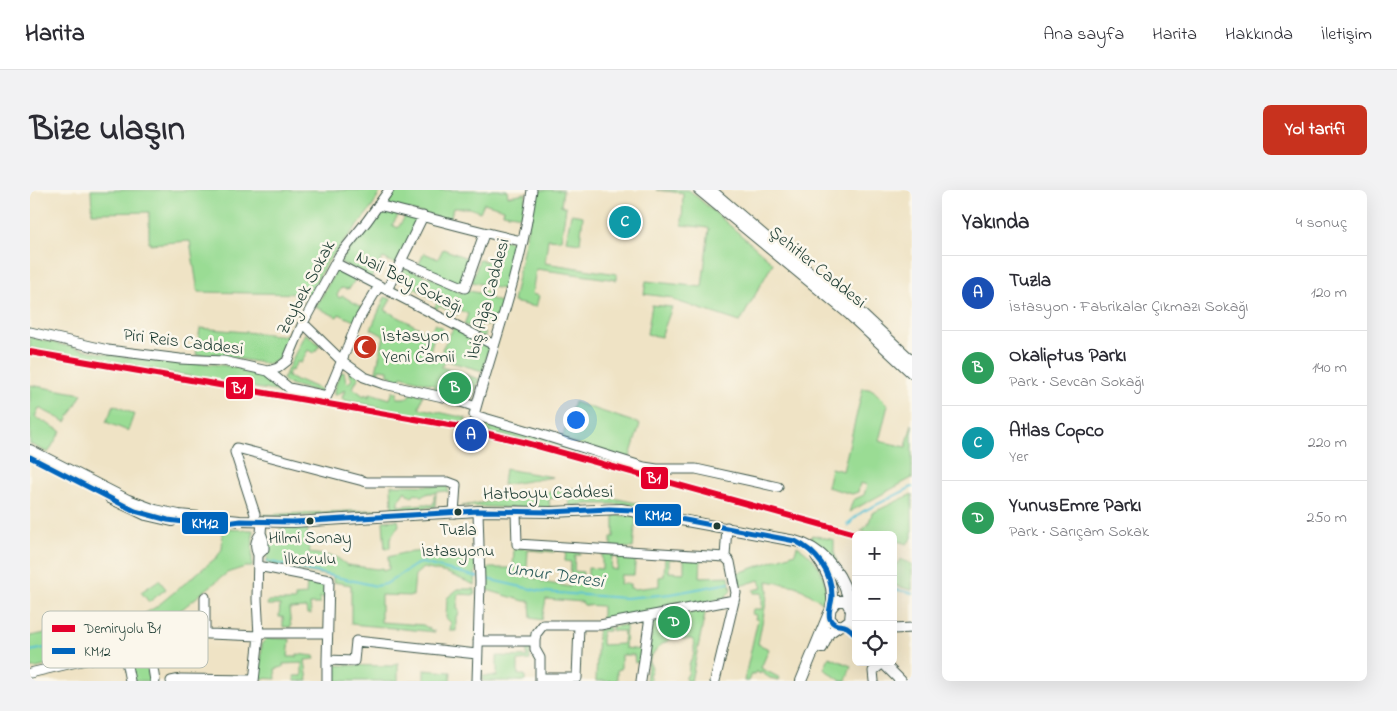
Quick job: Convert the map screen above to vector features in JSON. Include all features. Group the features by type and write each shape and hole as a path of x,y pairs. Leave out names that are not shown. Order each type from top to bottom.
{"main road":[{"name":"Şehitler Caddesi","path":"699,190 850,315 912,373"},
{"name":"Şehitler Caddesi","path":"711,190 767,238 856,309 912,361"},
{"name":"Hatboyu Caddesi","path":"30,450 144,506 179,515 240,521 294,522 478,511 551,512 621,509 795,541 812,547 829,563 844,585 854,621"},
{"name":"Hatboyu Caddesi","path":"30,457 146,515 174,521 210,524 240,521"},
{"name":"Hatboyu Caddesi","path":"795,541 810,550 825,569 831,587 830,610"},
{"path":"800,681 834,603 842,600 847,602 850,610 850,620 833,629 826,637 808,681"},
{"path":"830,610 832,622 846,627 852,632"},
{"path":"887,666 901,681"}],"street":[{"name":"Zeybek Sokak","path":"268,371 278,368 287,361 303,323 339,256 389,190"},
{"name":"İbiş Ağa Caddesi","path":"475,411 508,303 532,190"},
{"path":"378,205 484,234 522,241"},
{"path":"342,361 359,319 401,261 423,216"},
{"path":"401,261 465,288 484,234"},
{"name":"Nail Bey Sokağı","path":"335,263 494,345"},
{"path":"303,323 342,361 364,377 384,384 430,393 475,411 644,468 696,469 778,487"},
{"name":"Piri Reis Caddesi","path":"30,332 108,350 180,359 223,361 268,371 289,388 327,396 342,361"},
{"path":"171,681 181,678 254,680 259,635 257,598 258,556 255,548 256,540 261,533 235,452 237,448 367,482 448,482 456,485 454,513"},
{"path":"477,681 480,578 478,511"},
{"path":"516,512 517,544 725,557 730,562 736,593 715,681"},
{"path":"725,557 727,527"},
{"path":"258,566 329,580 327,681"},
{"path":"205,598 205,611"},
{"path":"579,626 577,678 540,679 540,658 535,649 535,641 536,634 543,625 600,626 734,600"},
{"path":"641,681 650,616"},
{"path":"897,629 911,630"},
{"path":"208,634 328,633"},
{"path":"328,660 354,661 356,641 477,654"},
{"path":"478,641 535,641"},
{"path":"874,681 874,671 879,666"},
{"path":"30,673 51,668"},
{"path":"127,668 130,681"},
{"path":"153,668 154,681"}],"green space":[{"path":"91,190 381,190 373,206 326,264 310,294 198,292 190,241 149,244 149,212 92,213"},
{"path":"392,190 507,190 508,196 526,193 522,216 503,213 504,209 484,203 480,212 469,208 453,208 450,220 388,205 386,200"},
{"path":"535,190 563,190 561,206 566,207 561,240 548,239 545,263 617,274 617,280 536,269 532,294 539,296 536,307 513,302"},
{"path":"656,190 689,190 773,263 740,322 673,300 673,298 644,294 646,281 702,287 709,228 682,225 683,193"},
{"path":"379,208 399,214 392,225 398,228 406,215 419,219 398,265 383,258 371,278 340,262"},
{"path":"571,214 583,216 580,243 566,241"},
{"path":"503,240 518,243 506,290 472,282 479,260 497,263"},
{"path":"443,249 472,260 464,285 418,266 424,253 438,259"},
{"path":"337,268 356,278 350,288 341,288 337,295 339,298 343,296 364,309 356,322 339,314 337,317 316,307"},
{"path":"405,268 442,282 461,293 465,290 479,293 483,290 488,293 489,298 502,303 495,327 491,324 488,326 482,324 479,331 486,333 484,338 470,330 469,326 464,325 468,314 460,310 457,315 439,306 436,310 434,308 437,303 415,288 409,296 406,294 412,283 399,278"},
{"path":"385,297 391,299 385,310 429,333 435,324 443,328 433,340 429,355 441,358 443,355 442,349 454,327 489,347 483,371 447,361 441,367 479,379 472,403 433,391 434,385 401,376 399,383 391,381 392,376 388,375 388,370 379,369 378,375 375,375 384,336 371,329"},
{"path":"652,305 672,307 661,337 647,334"},
{"path":"200,328 289,336 281,355 276,361 268,364 234,358 196,355"},
{"path":"305,333 320,345 314,353 308,350 301,363 297,362 287,376 326,392 325,394 285,383 283,379"},
{"path":"30,337 120,356 222,365 250,370 274,381 291,394 30,348"},
{"path":"348,369 359,376 353,388 364,396 365,394 369,397 370,393 390,399 393,391 397,392 397,398 408,398 413,393 423,395 419,408 466,418 465,425 344,400 342,398 345,390 334,395 334,390 340,373 344,372 348,383 352,380"},
{"path":"30,385 82,394 66,422 39,408 35,417 61,431 48,453 30,444"},
{"path":"863,388 873,390 888,405 879,441 906,447 912,424 912,478 849,512 853,500 864,495 867,485 860,483 858,492 852,494 827,487 831,468 843,471"},
{"path":"574,402 640,424 629,460 562,439"},
{"path":"114,405 134,414 128,431 106,422"},
{"path":"487,423 665,471 666,476 552,446 485,432"},
{"path":"505,469 553,477 503,485"},
{"path":"391,485 446,486 448,493 446,491 436,492 422,496 415,493 412,497 405,491 398,501 398,506 432,505 436,494 435,507 301,516 266,517 263,515 392,509"},
{"path":"573,488 582,492 583,495 613,498 678,512 677,514 623,504 570,506 568,496 549,499 550,509 462,506"},
{"path":"912,494 912,538 907,544 897,541 897,531 861,531 868,525 872,513"},
{"path":"614,515 636,516 633,548 611,547 611,537 614,537"},
{"path":"398,520 399,525 390,539 390,548 385,549 383,521"},
{"path":"307,526 310,553 336,557 347,565 382,568 383,571 389,569 388,557 403,553 436,550 476,562 475,585 447,573 423,568 415,575 413,596 381,595 381,622 423,625 435,632 351,624 351,585 333,582 333,577 267,564 270,543 278,530 288,527"},
{"path":"223,529 253,530 252,567 245,567 227,573 180,611 149,611 217,557 222,549"},
{"path":"812,535 834,540 834,551 838,564 824,548 810,541"},
{"path":"797,546 811,557 821,571 826,587 827,605 796,586 767,581 768,592 758,644 769,649 761,668 780,678 779,680 770,678 756,671 754,675 752,674 749,681 744,681 758,619 755,619 756,615 752,614 753,609 762,609 762,593 754,593 753,590 762,588 759,580 740,586 736,574 795,553"},
{"path":"514,548 554,550 554,552 528,550 527,568 521,568 521,575 537,579 537,573 542,574 542,582 570,587 571,562 565,561 566,551 580,552 580,555 575,555 574,571 583,572 582,583 588,583 588,568 602,569 602,554 614,554 611,569 617,570 618,557 615,557 615,554 636,555 634,575 621,575 620,584 630,584 630,588 635,589 659,586 659,577 664,576 665,555 676,556 676,559 669,559 669,572 684,573 684,560 679,559 679,556 701,557 700,577 729,576 731,591 723,599 602,621 602,606 546,599 542,620 531,618 530,601 487,590 484,569 513,568"},
{"path":"900,559 912,564 912,590 897,586 898,563"},
{"path":"159,580 166,589 149,602 141,592"},
{"path":"307,582 323,585 325,588 325,598 320,597 320,604 310,604 311,614 307,614 306,608 289,609 291,627 283,627 283,617 279,617 280,605 267,605 268,601 295,601 295,596 306,595"},
{"path":"458,589 475,589 475,595 458,594 457,609 459,609 458,616 456,616 456,631 450,631 451,623 446,618 447,598"},
{"path":"706,609 691,681 686,681 686,677 695,644 692,639 679,637 669,640 654,653 649,662 652,668 649,676 651,678 649,681 646,681 653,620"},
{"path":"626,625 625,648 642,650 640,662 635,663 634,655 621,655 621,669 617,670 617,681 596,681 598,629 609,627 609,631 602,631 602,645 623,644 624,631 612,631 612,627"},
{"path":"42,634 42,667 30,668 30,636"},
{"path":"267,638 290,639 288,657 297,657 297,654 314,656 315,659 305,660 308,681 295,681 294,676 302,676 302,663 283,664 283,667 275,669 276,679 260,678 262,643"},
{"path":"526,644 530,648 530,660 518,661 518,675 525,675 525,681 482,681 483,676 497,676 497,656 527,657"},
{"path":"829,657 851,666 846,681 841,681 824,669"},
{"path":"397,663 398,681 331,681 331,665 392,666"},
{"path":"131,668 147,668 150,681 134,681"},
{"path":"424,670 451,672 450,681 424,681"}],"waterway":[{"name":"Umur Deresi","path":"847,524 862,512 912,487"},
{"name":"Umur Deresi","path":"848,527 852,521"},
{"name":"Umur Deresi","path":"267,561 376,586 386,584 417,564 422,563 478,577"},
{"name":"Umur Deresi","path":"482,578 544,592 625,598 671,594 729,583"},
{"path":"897,590 912,593"},
{"name":"Umur Deresi","path":"30,651 42,649"}],"rail line":[{"name":"B1","path":"30,352 455,426 523,442 852,533"}],"transit line":[{"name":"KM12","path":"30,457 135,511 168,520 192,523 220,524 240,521 294,522 478,511 551,512 609,509 633,510 795,541 810,550 826,571 831,587 830,619 832,622 847,627 852,631"}],"place":[{"name":"Atlas Copco","path":"625,222"},
{"name":"İstasyon Yeni Camii","path":"365,347"},
{"name":"Okaliptus Parkı","path":"455,388"},
{"name":"Tuzla","path":"471,435"},
{"name":"Tuzla İstasyonu","path":"458,512"},
{"name":"Hilmi Sonay İlkokulu","path":"310,521"},
{"name":"YunusEmre Parkı","path":"674,622"}]}
